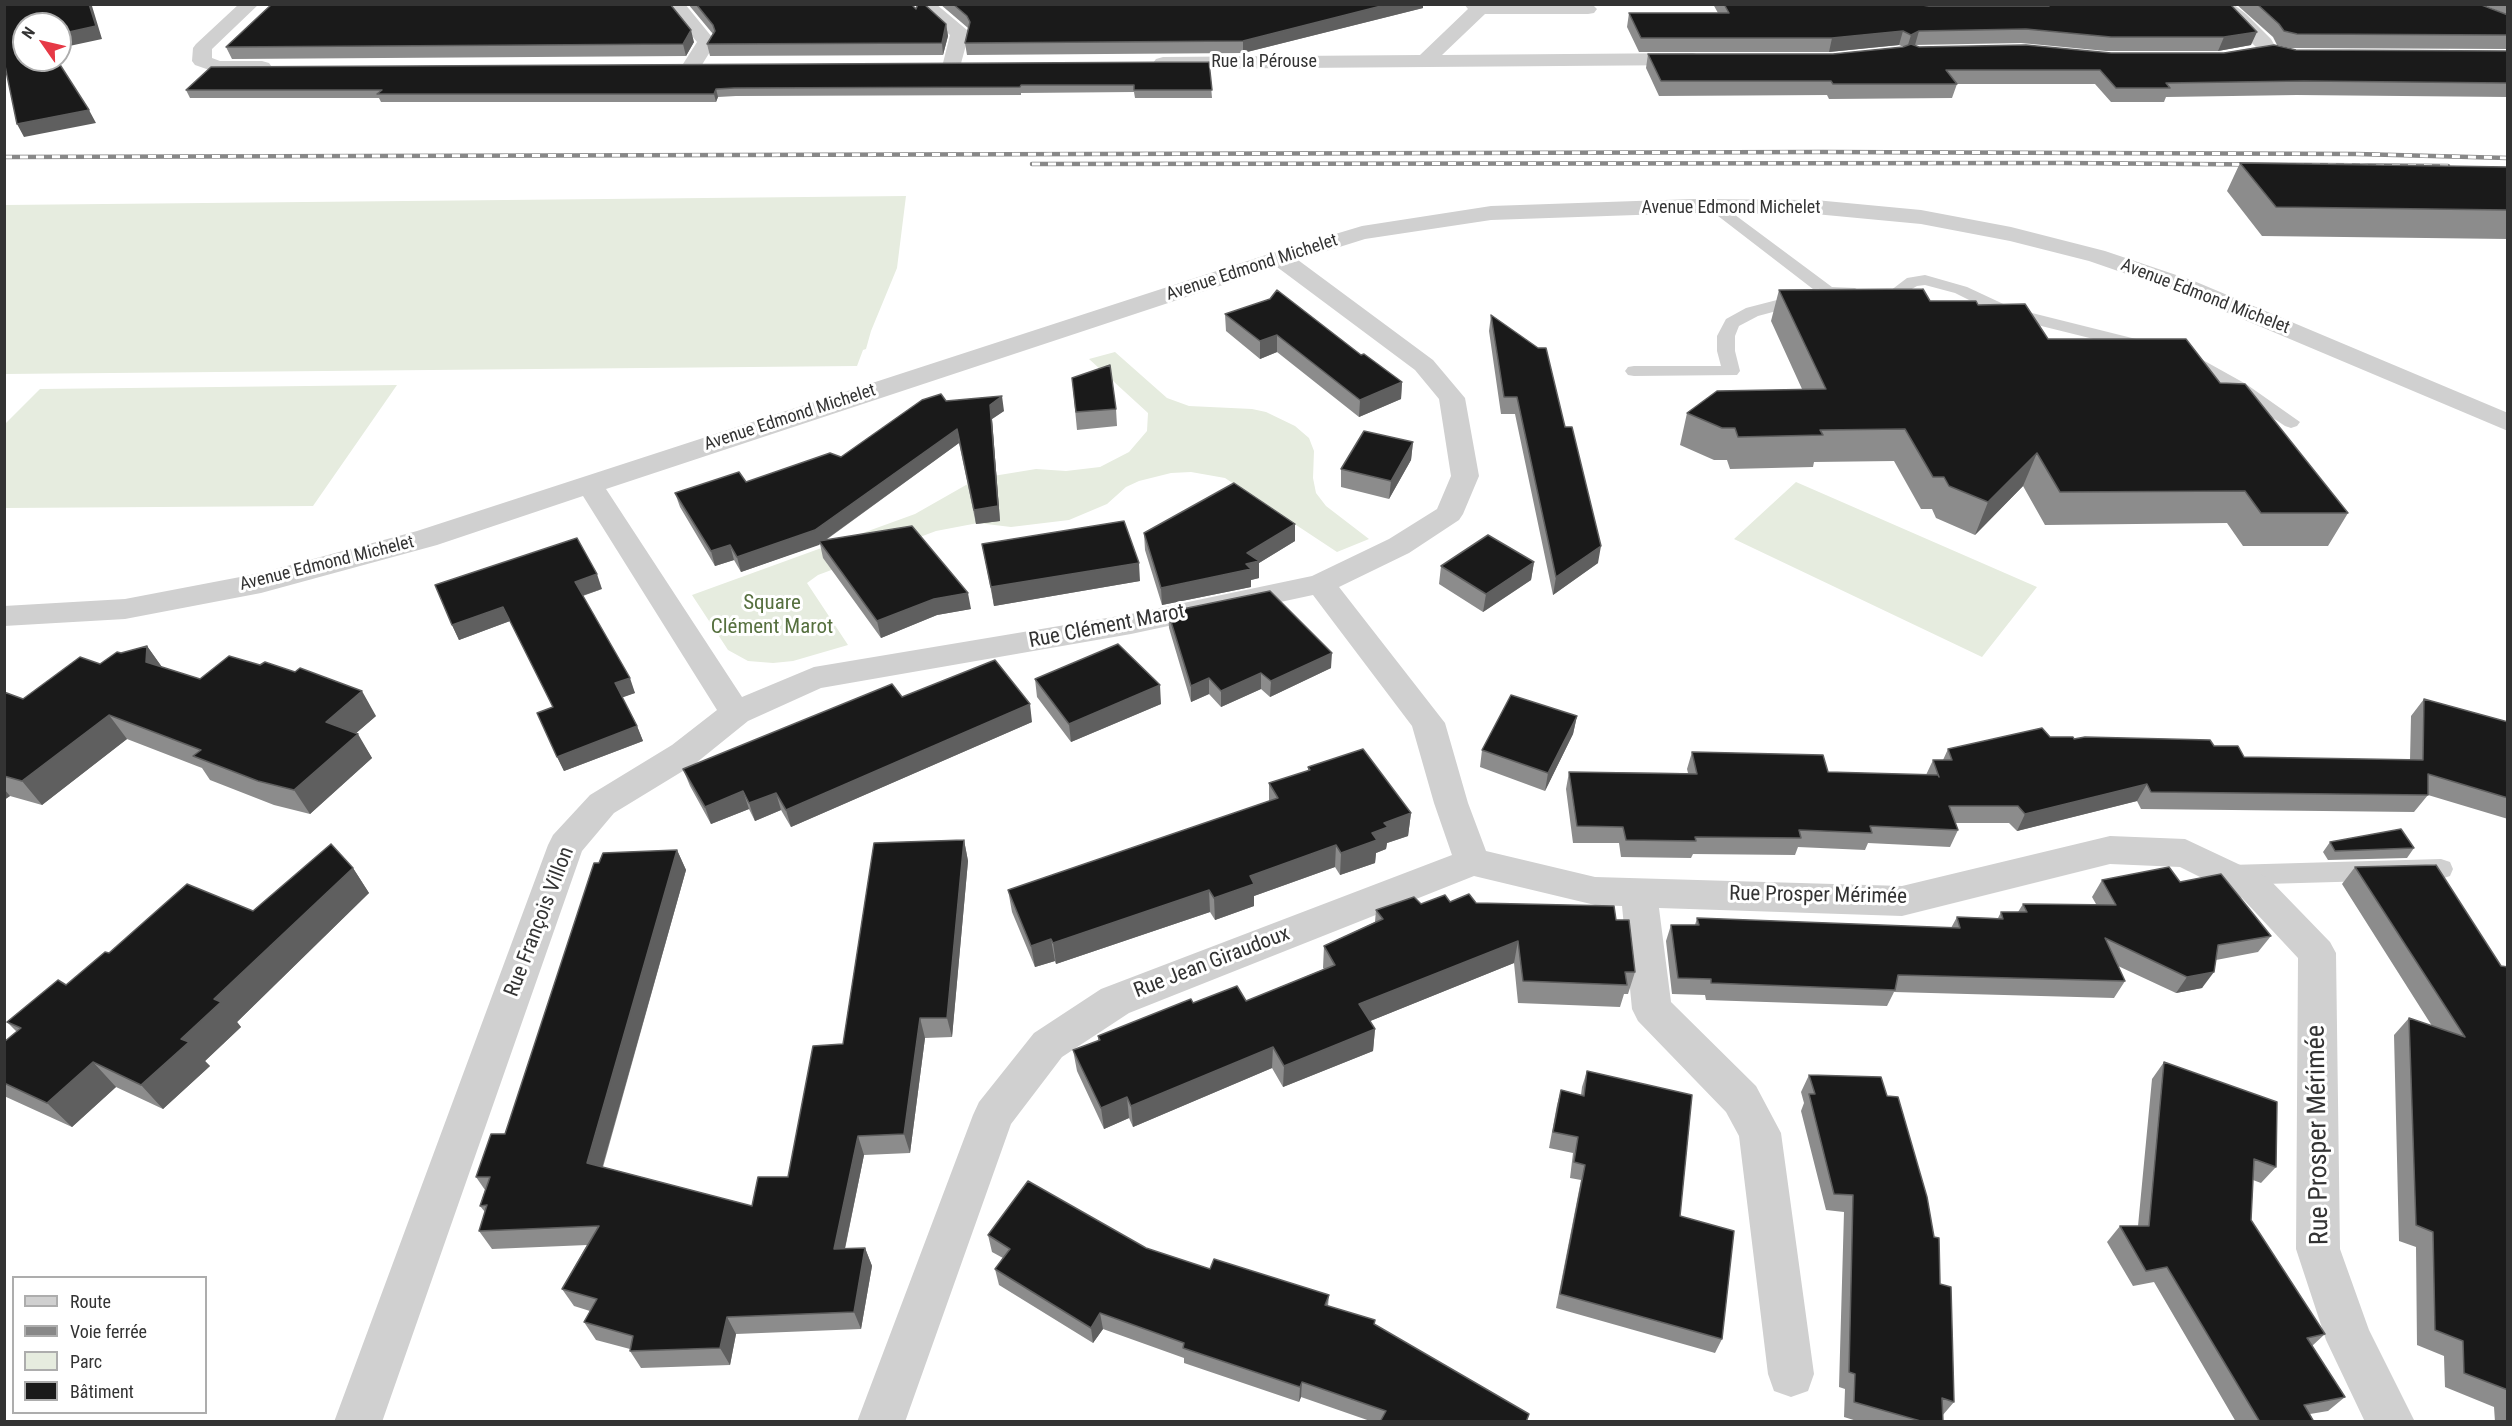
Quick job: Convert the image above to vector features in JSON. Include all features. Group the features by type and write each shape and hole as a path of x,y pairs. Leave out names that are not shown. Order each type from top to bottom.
{"street":[{"path":"250,4 203,48 202,61 218,67 278,66"},
{"path":"675,4 707,42 693,64"},
{"path":"924,4 960,34 953,63"},
{"path":"2221,4 2239,18 2264,43 2268,51"},
{"path":"1425,61 1477,6 1591,7"},
{"path":"1573,26 1591,7"},
{"path":"1543,59 1558,42"},
{"path":"2206,59 2268,51 2290,56"},
{"name":"Rue la Pérouse","path":"1148,63 1710,59"},
{"path":"929,63 976,63"},
{"path":"670,64 717,64"},
{"name":"Avenue Edmond Michelet","path":"4,616 125,609 261,583 427,538 1362,233 1491,213 1714,206 1815,207 1921,217 2011,234 2064,247 2145,272 2254,314 2508,423"},
{"name":"Rue Clément Marot","path":"736,713 814,678 1131,624 1320,584 1399,546 1449,514 1465,476 1452,398 1424,365 1280,258"},
{"path":"589,484 736,713"},
{"path":"1320,584 1428,723 1451,803 1472,862"},
{"name":"Rue François Villon","path":"358,1422 566,845 602,804 684,754 736,713"},
{"name":"Rue Prosper Mérimée","path":"1472,862 1595,891 1902,901 2110,850 2185,853 2255,888 2317,953 2318,1249 2349,1340 2391,1422"},
{"name":"Rue Jean Giraudoux","path":"881,1422 994,1115 1048,1045 1115,1001 1472,862"},
{"path":"1639,892 1652,1008 1741,1099 1760,1133 1791,1374"}],"lane":[{"path":"1714,206 1828,292"},
{"path":"1894,294 1913,281 1925,280 1961,290 2007,312 2133,342 2195,363 2240,388 2291,422"},
{"path":"1634,371 1731,371 1726,351 1726,336 1732,323 1752,312 1828,292 1894,294 1916,301"},
{"path":"1970,312 2007,312"},
{"name":"Rue Prosper Mérimée","path":"2229,875 2441,869"}],"green space":[{"path":"906,196 897,268 866,349 863,350 857,366 5,374 5,205"},
{"name":"Square Clément Marot","path":"1115,352 1167,398 1189,406 1252,409 1266,412 1295,426 1309,438 1314,451 1313,478 1316,493 1326,506 1369,539 1337,552 1225,478 1191,472 1171,473 1139,481 1126,487 1107,504 1069,520 1011,527 978,523 936,531 818,575 807,583 848,645 793,661 773,663 748,661 728,650 692,595 915,514 966,485 987,477 1036,469 1066,471 1100,467 1129,452 1147,431 1148,413 1089,359"},
{"path":"397,385 313,506 5,508 5,424 40,389"},
{"path":"1796,482 2037,587 1982,657 1734,539"}],"building":[{"path":"4,4 89,4 96,26 72,31 72,12 12,12 12,72 65,72 89,110 17,124 4,61"},
{"path":"272,4 670,4 691,30 683,44 226,47"},
{"path":"696,4 911,4 916,9 918,4 924,4 946,24 942,43 707,44 715,31 713,25"},
{"path":"953,4 1389,4 1243,41 965,43 970,22 967,16"},
{"path":"1724,4 2049,6 2047,4 2230,4 2257,32 2224,37 2111,37 2026,29 1919,31 1911,35 1903,31 1832,38 1641,38 1629,13 1729,13"},
{"path":"2257,4 2479,4 2508,15 2508,35 2297,34 2284,31"},
{"path":"1911,44 1919,47 2026,45 2111,53 2224,53 2274,45 2296,50 2508,51 2508,83 2304,81 2166,83 2170,88 2116,88 2100,70 1946,70 1957,84 1661,81 1648,54 1833,54 1903,47"},
{"path":"1209,62 1212,90 1134,90 1134,85 1021,85 1020,87 734,88 716,89 714,94 377,94 382,90 186,90 211,67"},
{"path":"2240,163 2508,167 2508,210 2276,207"},
{"path":"1923,289 1930,301 1976,301 1978,305 2025,304 2048,339 2186,339 2220,383 2245,384 2348,513 2261,513 2245,491 2060,492 2037,453 1988,502 1949,486 1944,477 1933,477 1905,429 1820,430 1823,435 1738,437 1735,428 1722,428 1687,413 1717,391 1826,389 1779,290"},
{"path":"1277,290 1361,355 1364,354 1402,382 1360,400 1277,335 1260,341 1225,314 1270,299"},
{"path":"1491,315 1538,348 1546,348 1565,427 1572,427 1601,546 1556,577 1517,397 1504,397"},
{"path":"1110,365 1116,409 1076,412 1072,378"},
{"path":"941,394 946,401 1002,396 990,405 998,506 974,510 957,429 815,530 737,557 730,545 711,551 675,493 739,472 746,482 830,453 841,457 922,400"},
{"path":"1364,431 1413,442 1391,481 1341,469"},
{"path":"1234,483 1295,524 1247,553 1259,561 1246,564 1251,569 1161,588 1144,533"},
{"path":"1124,521 1139,563 991,587 982,544"},
{"path":"912,526 968,593 934,599 877,621 819,541"},
{"path":"1488,535 1534,562 1486,594 1441,566"},
{"path":"577,538 597,574 575,582 630,678 615,683 637,726 557,757 537,713 553,707 503,607 452,625 435,585"},
{"path":"1270,591 1332,653 1271,681 1261,673 1221,691 1209,678 1191,686 1168,612"},
{"path":"1118,644 1160,685 1069,724 1035,679"},
{"path":"147,646 146,662 200,679 229,656 260,665 265,662 295,672 300,668 362,691 326,722 358,734 294,790 258,781 193,756 201,750 109,715 22,781 4,776 4,692 23,699 80,657 100,664 117,652"},
{"path":"995,660 1030,704 786,810 776,793 749,803 743,791 705,807 683,769 892,684 902,697"},
{"path":"1511,695 1577,716 1548,773 1482,750"},
{"path":"2424,699 2508,722 2508,798 2428,774 2428,795 2151,792 2147,784 2025,814 2018,806 1949,806 1958,830 1870,826 1872,833 1799,830 1801,838 1695,837 1696,841 1626,840 1623,827 1577,826 1569,772 1697,774 1692,752 1823,755 1828,772 1938,775 1939,777 1933,760 1952,760 1948,749 2042,728 2050,737 2073,737 2074,739 2085,737 2210,740 2214,746 2238,746 2244,757 2423,760"},
{"path":"1363,749 1411,813 1384,823 1388,827 1372,833 1377,840 1341,853 1336,845 1250,876 1254,884 1214,898 1209,890 1053,943 1051,939 1031,946 1008,890 1278,798 1269,783"},
{"path":"2401,829 2414,848 2335,851 2330,842"},
{"path":"964,840 947,1018 920,1018 904,1134 858,1136 834,1249 865,1248 854,1312 727,1317 720,1348 630,1351 633,1336 584,1322 597,1299 562,1289 599,1226 479,1231 487,1205 480,1206 490,1177 476,1177 491,1134 505,1134 594,863 599,863 603,853 677,850 587,1163 752,1206 758,1177 788,1177 813,1046 843,1044 874,843"},
{"path":"331,844 353,868 214,999 221,1002 181,1039 189,1042 141,1085 93,1062 47,1103 4,1083 4,1042 21,1028 7,1022 58,980 66,985 105,952 109,953 187,884 253,911"},
{"path":"2436,865 2501,966 2508,967 2508,1390 2464,1373 2463,1341 2435,1330 2433,1232 2416,1225 2409,1018 2465,1037 2355,867"},
{"path":"2169,867 2180,882 2221,874 2271,936 2218,945 2214,972 2187,977 2105,938 2125,981 1898,975 1895,990 1711,983 1711,979 1678,978 1671,925 1699,925 1697,918 1960,928 1957,917 2003,919 2001,912 2027,912 2023,904 2116,905 2102,880"},
{"path":"1469,894 1476,903 1614,906 1616,920 1629,920 1635,972 1625,972 1627,985 1523,981 1518,941 1359,1004 1375,1029 1284,1066 1273,1047 1131,1106 1127,1097 1101,1108 1073,1050 1100,1040 1098,1036 1191,999 1193,1003 1237,986 1246,1001 1335,965 1324,946 1383,919 1376,910 1414,897 1421,904 1445,895 1450,902"},
{"path":"2164,1062 2277,1102 2276,1167 2254,1159 2251,1220 2325,1334 2307,1338 2345,1397 2304,1405 2314,1422 2260,1422 2167,1267 2146,1271 2120,1226 2149,1226"},
{"path":"1587,1071 1692,1095 1680,1216 1734,1231 1722,1339 1560,1294 1585,1165 1574,1162 1578,1137 1553,1132 1561,1090 1584,1096"},
{"path":"1809,1075 1881,1077 1887,1096 1898,1097 1927,1197 1934,1237 1939,1238 1940,1284 1951,1287 1954,1402 1942,1398 1943,1422 1924,1422 1854,1402 1855,1374 1849,1372 1853,1195 1834,1194 1809,1094 1815,1094"},
{"path":"1028,1181 1146,1248 1210,1269 1214,1259 1329,1295 1325,1305 1375,1320 1374,1324 1529,1414 1526,1422 1380,1422 1386,1411 1302,1382 1300,1387 1183,1348 1184,1343 1100,1313 1091,1328 995,1269 1010,1249 988,1235"}],"railway":[{"path":"4,157 1823,152 2357,154 2508,158"},
{"path":"1032,164 2063,163 2448,166"}]}
